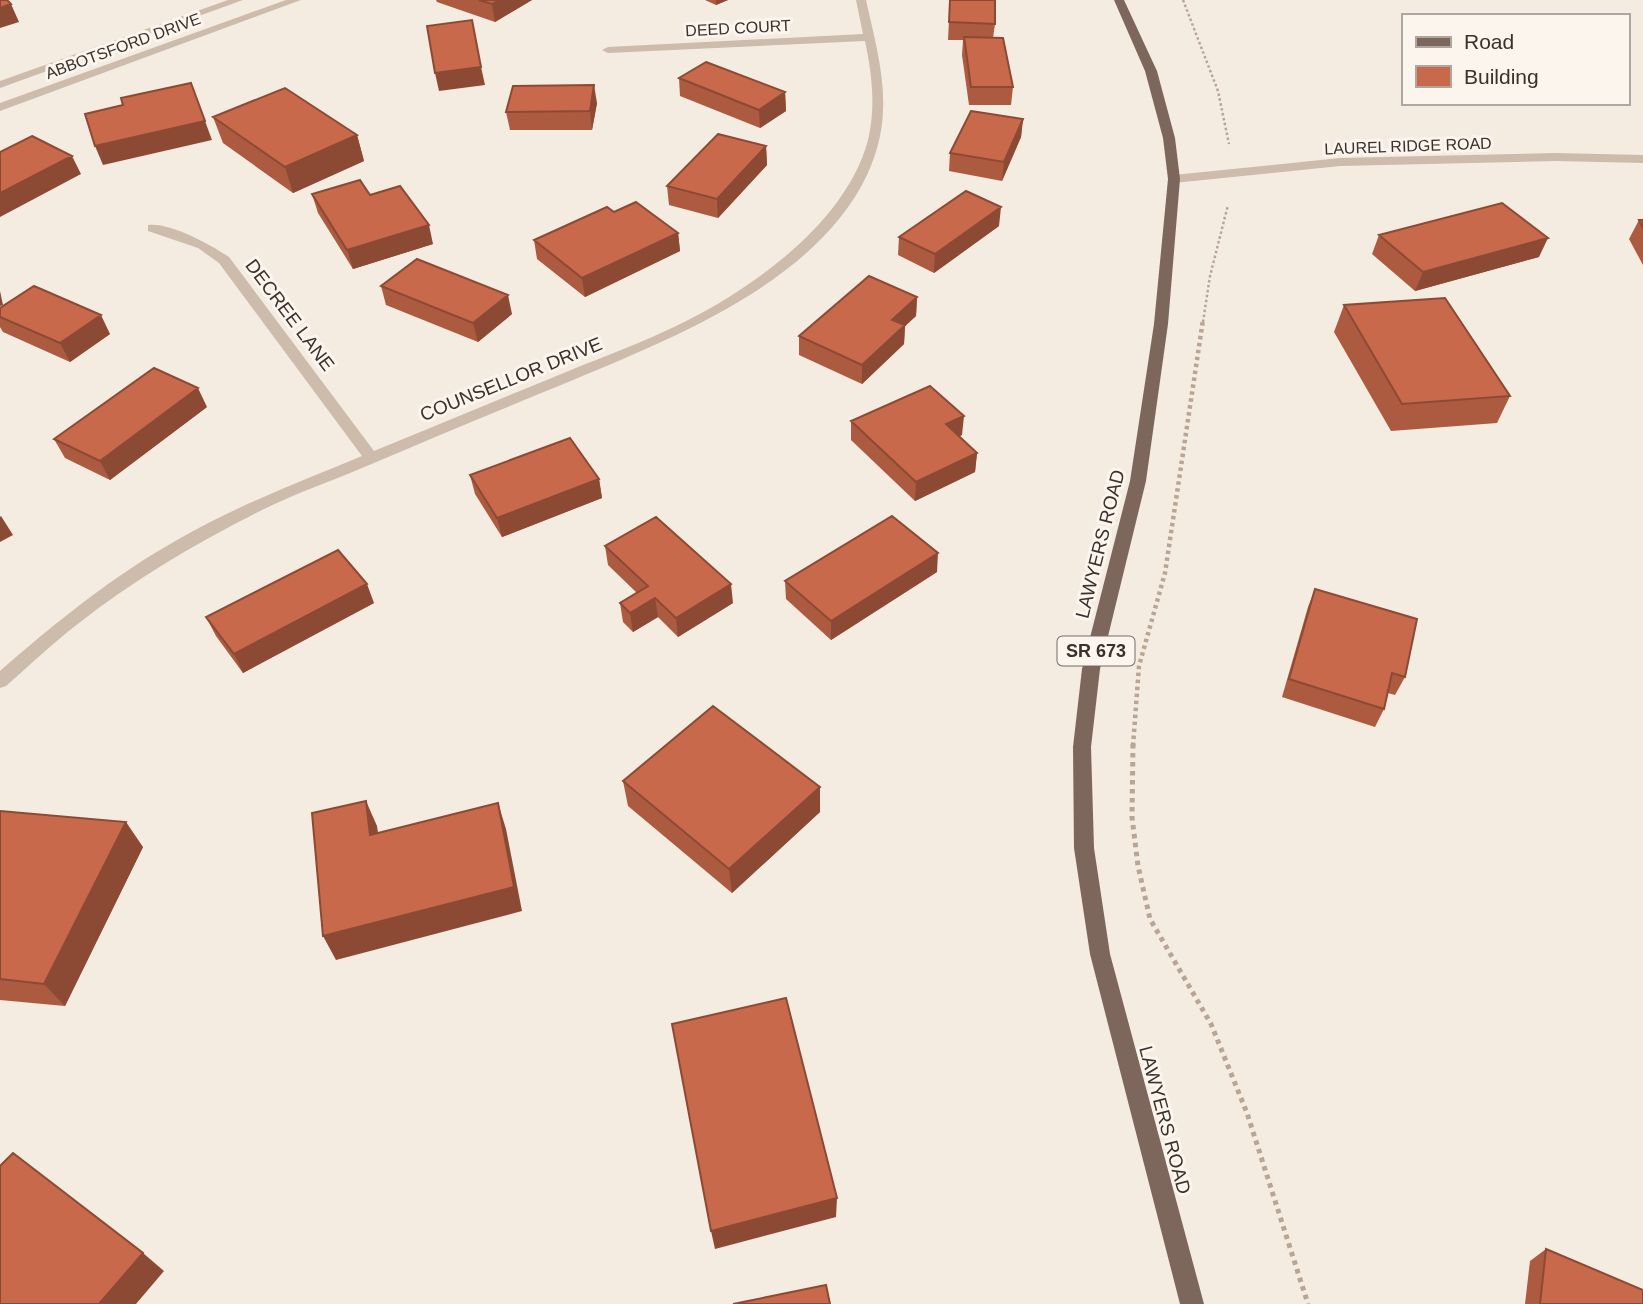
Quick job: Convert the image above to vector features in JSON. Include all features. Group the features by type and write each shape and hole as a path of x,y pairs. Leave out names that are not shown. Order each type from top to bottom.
{"main road":[{"name":"LAWYERS ROAD","path":"1119,0 1151,71 1169,138 1174,179 1161,324 1138,481 1091,669 1082,747 1084,848 1100,954 1192,1304"}],"street":[{"name":"ABBOTSFORD DRIVE","path":"0,85 238,0"},
{"name":"ABBOTSFORD DRIVE","path":"0,107 296,0"},
{"name":"COUNSELLOR DRIVE","path":"0,681 73,618 181,545 260,504 680,330 738,297 786,262 829,220 850,194 868,159 877,129 879,97 862,0"},
{"name":"DEED COURT","path":"608,50 869,37"},
{"name":"LAUREL RIDGE ROAD","path":"1174,179 1340,162 1643,159"},
{"name":"DECREE LANE","path":"153,228 203,245 224,260 371,457"}],"path":[{"path":"1183,0 1210,71 1229,133 1231,173 1227,215 1210,276 1165,573 1139,666 1133,743 1132,817 1138,866 1150,919 1212,1024 1247,1113 1308,1304"}],"building":[{"path":"0,0 7,0 11,4 0,8"},
{"path":"479,0 500,0 492,4"},
{"path":"950,0 995,0 995,24 949,22"},
{"path":"472,20 481,67 435,73 427,26"},
{"path":"964,37 1003,38 1013,87 971,87"},
{"path":"706,62 785,92 759,110 679,78"},
{"path":"191,83 205,121 95,146 85,114 123,105 121,98"},
{"path":"594,85 590,111 506,112 513,86"},
{"path":"285,88 357,135 285,167 213,117"},
{"path":"971,111 1023,119 1004,162 950,153"},
{"path":"718,134 766,146 717,199 667,186"},
{"path":"32,136 72,156 0,193 0,152"},
{"path":"360,180 370,195 400,186 429,225 347,250 312,194"},
{"path":"966,191 1001,207 935,254 899,237"},
{"path":"636,202 678,233 582,278 534,240 607,207 614,212"},
{"path":"1502,203 1548,238 1423,272 1379,235"},
{"path":"417,259 508,295 473,323 381,286"},
{"path":"869,276 917,297 892,320 905,325 862,365 799,336"},
{"path":"34,286 101,315 60,343 0,317 0,308"},
{"path":"1445,298 1510,396 1402,404 1344,305"},
{"path":"154,368 198,388 100,461 54,439"},
{"path":"930,386 964,416 946,424 977,453 916,482 851,421"},
{"path":"570,438 599,479 497,518 470,475"},
{"path":"892,516 938,553 831,621 785,581"},
{"path":"656,517 731,584 676,618 655,598 630,613 620,603 648,586 605,546"},
{"path":"338,550 367,584 234,654 206,617"},
{"path":"1315,589 1417,619 1405,677 1392,673 1384,709 1289,679"},
{"path":"713,706 820,787 729,869 623,781"},
{"path":"366,801 370,835 498,803 514,887 323,936 312,813"},
{"path":"0,811 126,822 44,984 0,979"},
{"path":"786,998 837,1198 711,1231 672,1024"},
{"path":"13,1153 143,1253 99,1304 0,1304 0,1166"},
{"path":"1546,1249 1643,1290 1643,1304 1540,1304"},
{"path":"826,1285 830,1304 733,1304"}]}
